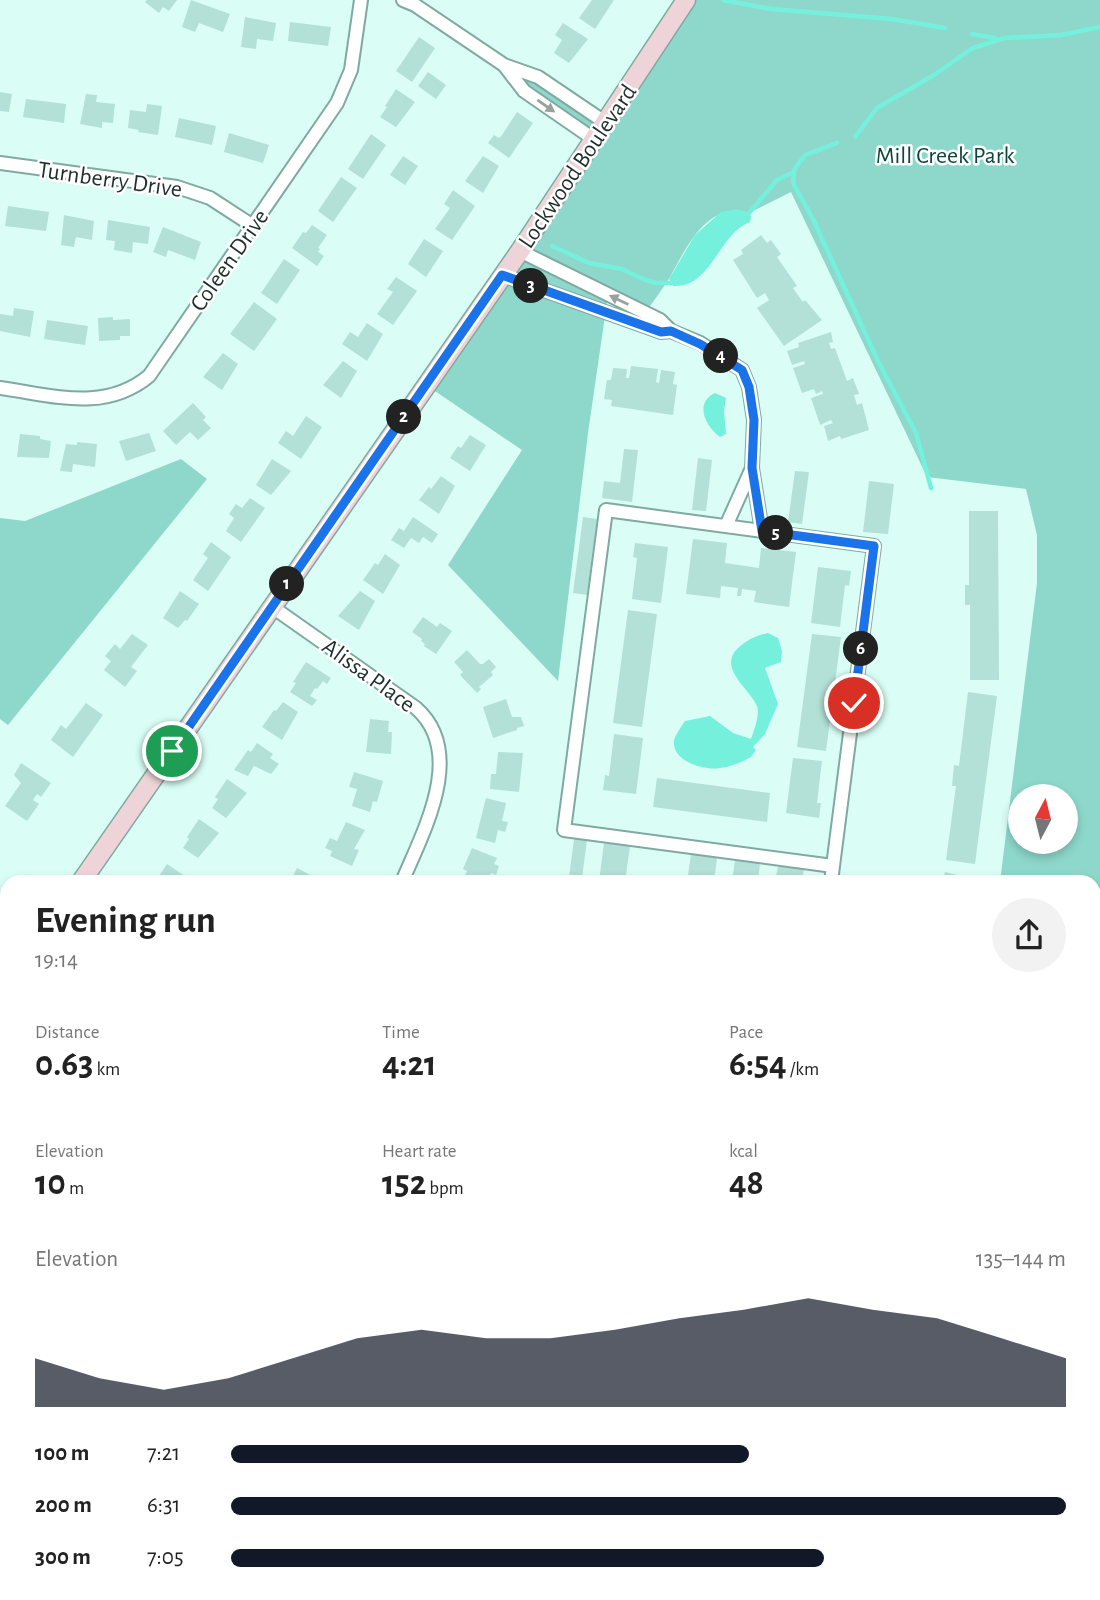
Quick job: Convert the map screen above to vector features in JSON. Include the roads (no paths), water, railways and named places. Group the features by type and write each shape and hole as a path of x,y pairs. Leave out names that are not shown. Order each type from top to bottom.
{"main road":[{"name":"Lockwood Boulevard","path":"86,875 520,250 687,0"}],"street":[{"name":"Coleen Drive","path":"0,388 92,399 111,397 137,386 149,376 344,91 353,60 361,0"},
{"path":"403,0 415,5 504,65 538,77 606,123"},
{"path":"504,65 524,91 595,140"},
{"name":"Turnberry Drive","path":"0,163 177,187 210,198 253,226"},
{"path":"520,250 660,320 671,331 700,344 742,370 749,387 754,420 752,468 762,531"},
{"path":"555,294 565,273"},
{"path":"502,275 661,332 671,331"},
{"path":"726,526 752,468"},
{"path":"832,875 874,546 606,510 564,830 833,866"},
{"name":"Alissa Place","path":"271,606 416,708 436,735 440,765 436,790 424,831 405,875"}],"waterway":[{"path":"723,0 771,9 892,19 945,28"},
{"path":"855,137 877,108 934,75 973,48 1005,38 1061,35 1100,27"},
{"path":"972,34 995,38"},
{"path":"837,143 805,155 794,170 793,183 813,219 878,361 916,433 931,488"},
{"path":"749,213 777,180 794,172"},
{"path":"552,246 589,263 622,269 656,283 671,283"}],"park label":[{"name":"Mill Creek Park","path":"945,155"}]}
